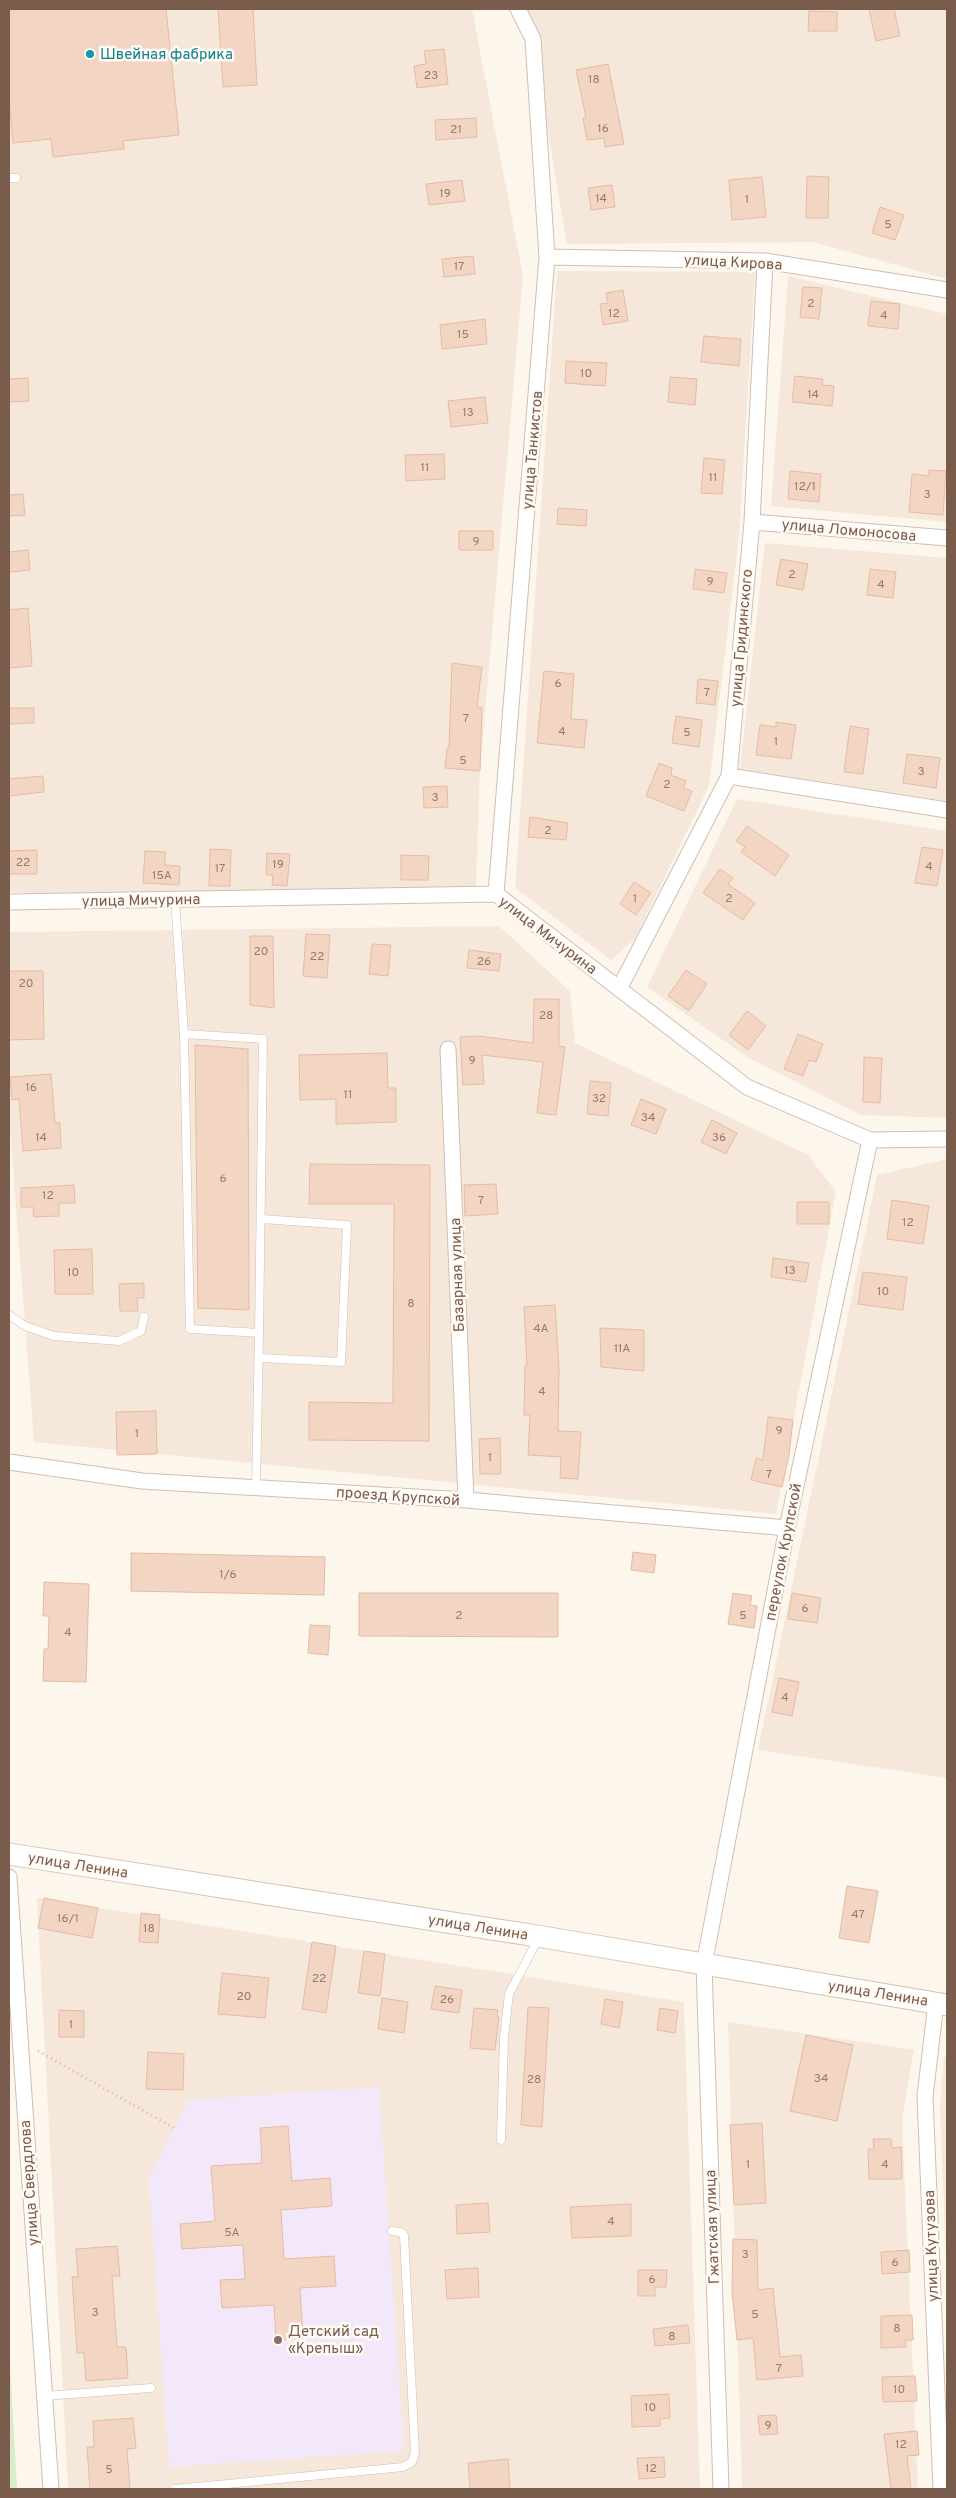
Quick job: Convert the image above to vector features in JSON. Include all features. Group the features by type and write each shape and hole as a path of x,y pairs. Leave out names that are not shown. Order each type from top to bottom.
{"main road":[{"name":"улица Ленина","path":"9,1854 537,1936 942,2004"}],"street":[{"name":"улица Танкистов","path":"496,894 547,258 533,39 518,9"},
{"name":"улица Кирова","path":"547,258 765,260 947,290"},
{"name":"улица Гридинского","path":"619,989 728,776 752,522 765,260"},
{"name":"улица Ломоносова","path":"752,522 947,538"},
{"path":"728,776 947,810"},
{"name":"улица Мичурина","path":"9,902 496,894 747,1087 870,1140 947,1139"},
{"name":"Базарная улица","path":"448,1050 466,1500"},
{"name":"переулок Крупской","path":"704,1964 787,1528 870,1140"},
{"name":"проезд Крупской","path":"9,1462 142,1480 466,1500 787,1528"},
{"name":"улица Свердлова","path":"9,1877 51,2489"},
{"name":"Гжатская улица","path":"704,1964 721,2489"},
{"name":"улица Кутузова","path":"941,2489 925,2096 942,2004"}],"lane":[{"path":"175,899 184,1034 190,1329 259,1333"},
{"path":"184,1034 263,1039 256,1487"},
{"path":"259,1358 341,1362 347,1225 261,1219"},
{"path":"9,1315 25,1326 54,1336 119,1341 141,1331 144,1317"},
{"path":"501,2140 504,2038 509,1994 537,1936"},
{"path":"175,2489 403,2467 412,2462 415,2453 404,2240 401,2232 392,2231"},
{"path":"44,2396 151,2388"}],"path":[{"path":"19,2040 174,2128"}],"shaded area":[{"path":"9,9 472,9 523,276 480,771 476,887 175,899 9,892"},
{"path":"518,9 947,9 947,279 813,242 567,244 535,55"},
{"path":"557,271 755,272 739,537 709,786 635,939 611,960 515,888"},
{"path":"788,276 947,314 947,522 771,506"},
{"path":"765,543 947,558 947,801 740,769"},
{"path":"737,799 947,831 947,1118 861,1115 747,1057 647,987"},
{"path":"499,926 570,991 575,1043 808,1155 836,1192 776,1514 34,1442 9,1116 9,932"},
{"path":"947,1159 947,1778 758,1750 877,1175"},
{"path":"37,1898 684,2002 700,2489 68,2489"},
{"path":"728,2022 914,2050 902,2118 918,2489 742,2489"},
{"path":"944,2057 947,2058 947,2284 940,2107"},
{"name":"Детский сад «Крепыш»","path":"379,2087 404,2451 169,2467 149,2178 188,2100"}],"green space":[{"path":"9,2345 17,2489 9,2489"}],"building":[{"name":"Швейная фабрика","path":"9,9 166,9 179,135 123,141 124,149 53,157 51,139 13,143 9,98"},
{"path":"218,9 253,9 257,85 223,87"},
{"path":"869,9 894,9 900,36 876,41"},
{"path":"809,11 837,12 837,31 808,31"},
{"path":"444,49 448,84 417,88 414,66 426,64 424,51"},
{"path":"608,64 624,144 605,147 604,138 587,140 583,118 586,118 576,70"},
{"path":"476,118 477,137 436,140 435,120"},
{"path":"807,176 829,177 828,218 806,218"},
{"path":"762,177 766,217 732,220 729,180"},
{"path":"462,180 465,201 429,205 426,184"},
{"path":"612,185 615,207 591,210 588,188"},
{"path":"880,207 904,215 895,240 872,233"},
{"path":"473,256 475,274 444,277 442,259"},
{"path":"803,287 822,288 819,319 800,317"},
{"path":"623,290 628,321 603,325 600,304 608,303 606,293"},
{"path":"871,301 900,304 898,329 868,326"},
{"path":"485,319 487,344 442,349 440,325"},
{"path":"704,336 741,339 739,366 701,362"},
{"path":"566,361 607,363 605,386 565,383"},
{"path":"795,376 823,379 822,385 834,386 832,406 792,402"},
{"path":"670,377 697,379 695,405 668,402"},
{"path":"28,378 29,401 9,402 9,379"},
{"path":"485,397 488,423 451,427 448,401"},
{"path":"444,454 445,479 406,481 405,455"},
{"path":"704,458 725,460 722,494 701,493"},
{"path":"929,470 946,471 943,515 909,512 912,474 929,476"},
{"path":"790,471 821,474 819,502 788,499"},
{"path":"23,494 25,515 9,516 9,495"},
{"path":"558,508 587,510 586,526 557,524"},
{"path":"459,531 493,531 493,550 459,550"},
{"path":"28,550 30,570 9,572 9,552"},
{"path":"781,559 808,564 803,590 776,585"},
{"path":"695,569 727,573 724,593 693,589"},
{"path":"870,569 896,572 893,598 867,595"},
{"path":"28,608 32,666 9,668 9,610"},
{"path":"452,663 482,667 477,707 482,708 480,771 445,768 447,748 449,748"},
{"path":"544,671 574,674 571,719 587,720 584,748 537,743"},
{"path":"698,679 718,681 715,705 696,703"},
{"path":"9,708 34,708 34,723 9,724"},
{"path":"676,716 702,720 699,747 672,743"},
{"path":"776,722 796,725 791,759 756,755 760,725 776,727"},
{"path":"850,726 869,729 863,774 844,772"},
{"path":"907,754 940,758 936,788 903,783"},
{"path":"659,763 672,768 671,775 686,781 683,788 692,791 684,811 646,796"},
{"path":"43,776 44,792 9,796 9,779"},
{"path":"447,786 448,807 424,808 423,787"},
{"path":"530,817 568,823 566,840 528,837"},
{"path":"747,826 789,855 775,876 741,852 745,847 736,841"},
{"path":"922,847 943,850 937,886 915,883"},
{"path":"210,849 231,850 230,886 209,886"},
{"path":"37,850 37,874 9,874 9,851"},
{"path":"145,851 165,852 165,865 180,866 179,885 143,883"},
{"path":"267,853 290,854 287,886 272,885 273,875 266,875"},
{"path":"401,855 429,856 428,880 401,880"},
{"path":"720,869 733,878 728,884 755,903 743,920 703,893"},
{"path":"634,882 651,893 636,915 620,904"},
{"path":"306,934 330,935 327,978 303,976"},
{"path":"250,936 273,936 274,1008 250,1005"},
{"path":"372,944 391,945 388,976 369,974"},
{"path":"469,950 501,954 499,971 467,968"},
{"path":"686,970 707,984 689,1011 668,996"},
{"path":"9,971 43,971 44,1039 9,1040"},
{"path":"534,999 559,999 559,1046 565,1047 556,1115 537,1113 543,1062 482,1055 484,1084 463,1085 460,1037 479,1036 533,1043"},
{"path":"747,1011 766,1026 748,1050 729,1035"},
{"path":"798,1034 823,1044 816,1062 809,1060 803,1076 784,1069"},
{"path":"195,1045 248,1049 249,1310 198,1308"},
{"path":"387,1053 388,1088 396,1088 396,1122 336,1124 336,1099 300,1100 299,1055"},
{"path":"864,1057 882,1058 880,1103 863,1102"},
{"path":"51,1074 55,1123 60,1123 61,1148 23,1151 19,1099 12,1100 10,1077"},
{"path":"590,1081 611,1083 608,1116 587,1114"},
{"path":"641,1099 666,1109 656,1134 631,1125"},
{"path":"712,1120 737,1133 726,1154 701,1142"},
{"path":"310,1164 430,1165 429,1441 309,1440 309,1402 393,1403 394,1204 309,1204"},
{"path":"496,1184 498,1214 465,1216 464,1185"},
{"path":"74,1185 75,1203 59,1203 59,1216 34,1217 33,1207 21,1207 21,1188"},
{"path":"892,1200 929,1206 923,1244 887,1239"},
{"path":"797,1202 829,1202 829,1224 797,1224"},
{"path":"92,1249 93,1294 55,1294 54,1250"},
{"path":"773,1258 809,1263 806,1282 771,1277"},
{"path":"863,1272 907,1277 903,1310 858,1304"},
{"path":"144,1283 144,1298 137,1298 138,1311 120,1311 119,1284"},
{"path":"555,1305 559,1368 558,1431 581,1432 578,1479 560,1478 561,1457 528,1455 530,1415 524,1415 525,1365 527,1365 524,1307"},
{"path":"600,1328 644,1330 644,1371 601,1367"},
{"path":"156,1411 157,1454 117,1455 116,1412"},
{"path":"768,1417 793,1420 789,1455 782,1487 751,1480 756,1458 763,1460"},
{"path":"500,1438 501,1474 480,1474 479,1439"},
{"path":"633,1552 656,1555 654,1573 631,1570"},
{"path":"131,1553 325,1557 324,1595 131,1591"},
{"path":"44,1582 89,1584 86,1682 43,1681 44,1649 48,1649 49,1616 43,1616"},
{"path":"359,1593 558,1593 558,1637 359,1636"},
{"path":"733,1593 752,1596 750,1605 757,1606 754,1628 728,1624"},
{"path":"792,1593 821,1598 817,1623 788,1619"},
{"path":"310,1625 330,1626 328,1655 308,1653"},
{"path":"779,1678 799,1682 792,1716 772,1712"},
{"path":"847,1886 878,1891 869,1943 839,1938"},
{"path":"44,1898 98,1908 92,1938 38,1928"},
{"path":"141,1913 160,1915 158,1943 139,1942"},
{"path":"312,1942 336,1946 326,2013 302,2009"},
{"path":"364,1951 385,1954 380,1996 358,1993"},
{"path":"222,1973 269,1978 265,2018 218,2014"},
{"path":"435,1986 462,1990 459,2013 431,2009"},
{"path":"382,1998 408,2002 404,2033 378,2029"},
{"path":"605,1999 623,2002 619,2028 601,2024"},
{"path":"528,2007 549,2008 542,2127 521,2125"},
{"path":"474,2008 498,2010 497,2017 499,2017 495,2050 470,2048"},
{"path":"660,2008 678,2011 675,2033 657,2030"},
{"path":"59,2010 84,2011 84,2037 59,2037"},
{"path":"806,2035 853,2045 837,2121 790,2111"},
{"path":"148,2052 184,2054 183,2090 146,2089"},
{"path":"762,2123 766,2203 734,2205 730,2125"},
{"path":"288,2126 292,2181 330,2178 332,2206 281,2210 284,2259 334,2256 336,2286 300,2288 303,2338 276,2340 274,2305 222,2308 220,2280 245,2279 243,2245 182,2249 180,2224 215,2221 211,2166 262,2163 260,2128"},
{"path":"873,2139 891,2139 892,2148 901,2147 902,2179 869,2179 868,2149 874,2149"},
{"path":"488,2203 490,2232 457,2234 456,2205"},
{"path":"631,2204 631,2236 572,2238 570,2207"},
{"path":"733,2239 757,2240 758,2290 773,2288 780,2357 801,2355 803,2376 757,2380 753,2338 737,2340 732,2292"},
{"path":"117,2246 120,2276 112,2276 117,2347 126,2347 128,2378 86,2381 84,2353 77,2353 72,2277 78,2277 76,2249"},
{"path":"909,2250 910,2272 882,2274 881,2252"},
{"path":"478,2268 479,2297 447,2299 445,2270"},
{"path":"638,2270 667,2270 666,2287 655,2287 655,2296 638,2296"},
{"path":"912,2315 913,2340 905,2340 906,2347 881,2348 881,2316"},
{"path":"688,2325 690,2343 655,2346 653,2329"},
{"path":"915,2376 917,2401 883,2402 882,2377"},
{"path":"669,2394 670,2418 660,2419 660,2426 632,2427 631,2396"},
{"path":"776,2415 778,2434 760,2435 758,2416"},
{"path":"133,2418 136,2448 127,2449 130,2489 90,2489 87,2447 94,2447 93,2421"},
{"path":"917,2431 919,2455 907,2456 911,2489 891,2489 884,2434"},
{"path":"664,2457 665,2477 639,2479 637,2458"},
{"path":"508,2459 510,2489 470,2489 468,2463"}],"place":[{"name":"Швейная фабрика","path":"90,54"},
{"name":"Детский сад «Крепыш»","path":"278,2340"}]}
